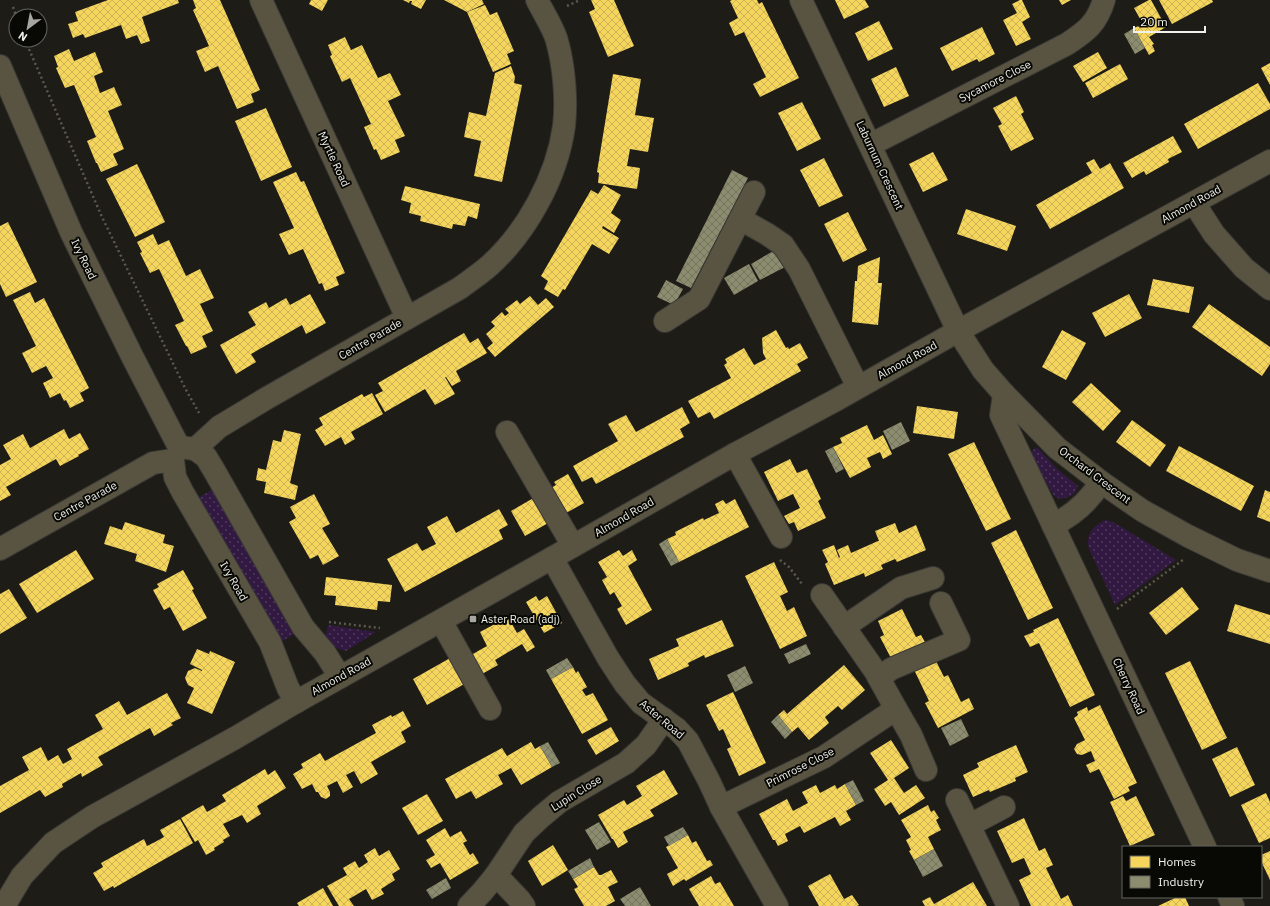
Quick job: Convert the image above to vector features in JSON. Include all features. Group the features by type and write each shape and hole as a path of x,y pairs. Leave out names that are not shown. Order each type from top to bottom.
{"street":[{"name":"Myrtle Road","path":"261,0 407,318"},
{"name":"Centre Parade","path":"0,549 152,463 182,452 219,427 267,398 460,288 489,266 510,245 529,218 546,187 558,157 564,126 565,94 557,40 537,0"},
{"name":"Laburnum Crescent","path":"801,0 958,331"},
{"name":"Sycamore Close","path":"870,145 1068,44 1087,30 1101,12 1104,0"},
{"name":"Ivy Road","path":"0,66 71,232 132,356 182,452 176,477 182,491 270,642 288,688 296,702"},
{"name":"Almond Road","path":"4,906 22,876 53,843 92,817 735,454 1270,161"},
{"path":"665,321 699,299 754,192"},
{"path":"1194,203 1214,234 1244,268 1270,289"},
{"path":"740,220 767,234 783,246 799,269 858,387"},
{"name":"Orchard Crescent","path":"958,331 983,370 1004,394 1057,448 1101,482 1143,511 1188,536 1237,560 1270,571"},
{"name":"Cherry Road","path":"1004,394 1000,415 1205,846"},
{"path":"507,432 573,546"},
{"name":"Ivy Road","path":"182,452 206,457 304,626 325,653 340,677"},
{"path":"735,454 781,538"},
{"path":"1052,525 1065,519 1093,495 1101,482"},
{"name":"Aster Road","path":"552,558 608,658 625,684 641,703 678,729 688,741 710,781 721,807 777,906"},
{"path":"844,627 902,588 934,578"},
{"path":"822,595 879,678 911,735 926,770"},
{"path":"879,678 891,669 959,640 941,603"},
{"path":"441,621 490,709"},
{"name":"Primrose Close","path":"721,807 824,757 896,709"},
{"name":"Lupin Close","path":"469,906 484,891 524,833 559,802 626,763 646,745 664,719"},
{"path":"957,800 1008,906"},
{"path":"970,825 1004,807"},
{"path":"496,875 524,906"}],"path":[{"path":"563,8 580,0"},
{"path":"29,48 102,217 185,388 203,418"},
{"path":"1114,612 1185,558"},
{"path":"321,622 383,628"}],"shaded area":[{"path":"1037,447 1057,469 1078,486 1074,494 1060,499 1054,496 1032,456 1032,451"},
{"path":"215,488 298,632 279,643 196,499"},
{"path":"1106,520 1113,522 1176,560 1115,605 1088,544 1091,531 1101,522"},
{"path":"328,625 376,632 346,651 339,649 325,640"}],"building: Homes":[{"path":"108,0 178,0 179,3 142,17 150,41 141,44 137,35 126,39 121,25 85,38 83,34 73,38 68,24 78,21 75,12"},
{"path":"193,0 220,0 260,90 251,94 254,102 237,109 218,66 205,72 196,51 209,46 193,10 196,8"},
{"path":"311,0 328,0 322,11 309,4"},
{"path":"403,0 426,0 421,9 411,4 412,1 409,3"},
{"path":"444,0 482,0 484,4 467,12"},
{"path":"591,0 614,0 634,46 608,57 589,12 595,9"},
{"path":"757,0 759,4 762,2 799,78 760,97 753,84 766,77 744,32 735,36 729,23 738,18 730,1"},
{"path":"835,0 865,0 869,7 844,19"},
{"path":"1022,0 1030,17 1022,22 1031,39 1016,46 1003,20 1017,13 1012,4"},
{"path":"1059,0 1071,0 1062,5"},
{"path":"1151,0 1166,27 1149,37 1154,44 1152,45 1155,51 1149,55 1134,28 1143,24 1134,8"},
{"path":"1159,0 1212,0 1213,2 1172,24"},
{"path":"485,5 490,15 497,12 514,51 507,54 511,64 493,72 467,12"},
{"path":"879,21 893,49 868,61 855,33"},
{"path":"982,27 995,54 979,62 977,59 952,71 940,48"},
{"path":"345,37 351,50 362,45 378,78 390,73 401,95 388,101 405,136 395,140 400,152 381,160 376,149 374,150 364,127 371,124 350,78 342,82 330,56 332,55 328,45"},
{"path":"69,49 74,61 95,52 103,72 94,76 100,93 114,87 122,105 108,111 124,149 113,154 118,165 101,172 87,141 96,137 74,85 65,88 56,68 58,67 54,56"},
{"path":"1098,52 1107,68 1083,82 1073,66"},
{"path":"1270,63 1270,85 1261,68"},
{"path":"1120,64 1128,79 1093,98 1085,83"},
{"path":"511,66 515,77 514,83 522,85 502,182 474,176 481,141 464,137 469,112 486,116 495,73"},
{"path":"896,67 909,96 884,107 871,79"},
{"path":"613,74 641,79 635,115 654,118 648,152 630,149 627,166 640,168 637,189 598,183 599,173 597,172"},
{"path":"1258,83 1270,104 1270,109 1198,149 1184,124"},
{"path":"1016,96 1024,112 1021,114 1034,139 1011,151 998,126 1002,124 993,108"},
{"path":"802,102 821,139 797,151 778,113"},
{"path":"266,108 292,167 261,181 235,121"},
{"path":"1173,136 1182,152 1168,159 1169,162 1146,175 1144,171 1132,178 1123,163"},
{"path":"933,152 948,180 923,192 909,164"},
{"path":"824,158 843,196 819,207 800,170"},
{"path":"1094,159 1100,169 1110,163 1124,188 1050,229 1036,205 1092,173 1086,163"},
{"path":"137,164 165,222 135,237 106,179"},
{"path":"296,172 301,182 304,181 345,273 336,277 339,285 325,291 322,283 319,284 303,249 289,255 279,234 294,228 273,182"},
{"path":"604,185 621,195 611,213 621,220 614,233 603,226 602,228 619,238 609,254 592,244 565,290 563,289 558,297 544,289 548,281 541,276 591,190 598,194"},
{"path":"405,186 480,204 477,219 468,216 465,226 453,224 452,229 420,221 421,216 409,213 411,203 401,200"},
{"path":"966,209 1016,226 1007,251 957,234"},
{"path":"848,212 867,250 843,262 824,224"},
{"path":"8,222 37,282 6,297 0,284 0,226"},
{"path":"153,234 158,245 169,240 186,276 200,269 214,298 200,304 213,331 202,336 207,347 191,354 175,325 184,321 159,269 150,273 140,253 142,252 137,242"},
{"path":"880,257 878,283 882,283 878,325 852,322 855,281 857,281 858,266"},
{"path":"1153,279 1194,287 1189,313 1147,305"},
{"path":"30,292 35,303 44,298 89,388 80,393 84,401 70,408 60,393 50,398 43,383 53,378 46,366 32,373 22,353 36,346 13,300"},
{"path":"310,294 326,323 306,334 302,325 251,354 256,362 236,374 220,345 256,325 248,312 266,302 269,308 286,298 290,305"},
{"path":"1129,294 1142,318 1105,337 1092,313"},
{"path":"530,296 538,305 546,298 554,307 495,357 487,348 493,343 486,334 495,326 491,322 502,312 505,316 509,313 505,309 517,300 520,304"},
{"path":"1209,304 1270,347 1270,364 1262,376 1192,327"},
{"path":"776,330 786,348 788,347 789,349 800,343 808,358 797,364 801,371 714,419 710,412 698,418 688,401 731,378 724,365 727,363 725,359 744,348 754,365 766,359 763,353 762,338"},
{"path":"1062,330 1086,343 1066,380 1042,367"},
{"path":"464,333 470,343 478,338 487,353 456,371 461,381 452,386 445,377 455,394 435,405 425,389 385,412 375,395 383,391 378,383"},
{"path":"1091,383 1121,411 1103,431 1072,402"},
{"path":"372,393 383,414 351,432 355,439 345,445 341,437 325,446 315,430 323,425 319,418 362,394 364,397"},
{"path":"917,406 958,412 954,439 913,433"},
{"path":"682,407 690,423 680,429 684,437 596,484 592,477 582,482 573,466 618,441 608,424 626,415 636,432"},
{"path":"1132,420 1166,445 1150,467 1116,442"},
{"path":"867,425 874,440 883,435 892,454 883,459 880,452 867,458 871,467 850,478 833,447 842,443 840,438"},
{"path":"64,429 69,439 80,433 89,449 60,466 56,459 6,487 11,495 0,501 0,465 11,459 3,445 23,434 30,448"},
{"path":"284,430 301,434 290,483 298,486 295,500 264,493 266,482 256,480 258,468 266,470 273,440 281,442"},
{"path":"974,442 1011,519 986,531 948,454"},
{"path":"1179,446 1254,486 1241,511 1166,471"},
{"path":"790,459 797,473 807,469 821,499 818,501 826,518 798,531 794,522 789,524 784,516 800,508 793,494 778,501 764,472"},
{"path":"568,474 584,503 525,536 511,511 556,485 554,482"},
{"path":"1265,490 1270,492 1270,522 1257,517"},
{"path":"314,494 330,524 322,528 339,556 323,565 318,555 310,559 289,522 296,518 290,507"},
{"path":"735,499 749,527 679,562 667,539 676,535 675,532 703,518 704,520 719,513 715,504 723,500 726,504"},
{"path":"499,509 508,525 499,530 503,539 405,592 387,559 417,543 422,551 436,544 427,527 447,516 456,533"},
{"path":"125,522 165,535 163,543 174,546 166,572 135,561 137,554 104,544 110,526 122,530"},
{"path":"895,523 899,533 916,525 926,550 897,562 895,559 881,565 883,569 865,577 864,573 834,585 825,564 828,562 822,550 834,545 839,558 840,557 837,550 848,545 851,553 879,541 875,531"},
{"path":"1016,530 1053,608 1028,620 991,543"},
{"path":"76,550 94,579 37,613 19,584"},
{"path":"619,550 623,556 632,550 637,560 628,566 652,610 626,625 617,609 622,606 614,592 610,595 602,580 607,577 598,562"},
{"path":"774,562 788,592 780,596 787,611 794,607 807,636 780,649 745,576"},
{"path":"183,570 194,589 192,590 207,618 183,631 170,607 164,610 153,590 159,587 157,584"},
{"path":"326,577 392,585 390,602 378,601 377,610 335,605 336,596 324,595"},
{"path":"1182,587 1199,609 1166,635 1149,613"},
{"path":"9,589 27,618 0,634 0,594"},
{"path":"536,596 539,601 547,596 562,623 544,633 526,602"},
{"path":"1235,604 1270,615 1270,644 1227,631"},
{"path":"902,609 916,637 921,635 928,645 944,677 948,675 961,702 969,698 974,709 938,728 925,703 929,701 907,655 893,662 880,637 884,635 878,621"},
{"path":"508,617 517,633 524,629 535,647 527,652 522,644 495,660 498,665 427,705 413,679 452,657 455,664 487,646 480,632"},
{"path":"1058,618 1095,695 1070,707 1039,643 1030,647 1024,636"},
{"path":"722,620 734,646 705,658 704,655 688,663 689,666 658,680 649,659 679,646 676,639"},
{"path":"197,649 209,654 210,651 235,662 212,714 187,703 194,688 188,685 185,678 188,671 195,668 202,671 190,664"},
{"path":"1190,661 1227,738 1202,750 1165,673"},
{"path":"844,665 865,690 842,710 838,706 825,717 829,723 809,740 798,727 792,732 778,715 784,710 787,714"},
{"path":"573,667 576,673 578,671 587,687 582,690 586,696 593,693 608,720 582,734 551,679"},
{"path":"733,692 766,763 739,776 727,749 731,747 723,729 719,731 706,705"},
{"path":"167,693 181,718 171,723 173,725 154,736 150,728 98,757 103,765 82,777 81,773 62,784 63,787 45,797 40,790 0,813 0,786 29,770 22,757 41,747 48,761 58,755 63,764 72,759 67,749 103,729 95,715 119,701 127,715"},
{"path":"1100,705 1137,783 1128,787 1130,791 1114,799 1099,769 1090,773 1086,765 1095,761 1091,751 1082,755 1077,754 1074,749 1077,744 1085,740 1074,718 1078,715 1077,712 1087,707 1088,711"},
{"path":"403,711 411,726 401,732 406,742 371,762 378,774 361,784 354,771 346,775 353,787 343,793 337,781 327,786 330,796 326,799 321,797 318,792 316,792 312,784 302,789 293,774 303,768 301,764 320,753 325,761 376,733 372,725 391,715 392,717"},
{"path":"611,727 619,741 596,755 587,740"},
{"path":"891,740 909,768 894,778 904,793 916,785 925,798 899,815 891,802 885,806 874,789 888,780 870,753"},
{"path":"531,742 535,749 540,746 552,767 521,785 511,768 498,775 503,784 476,799 471,791 456,799 445,779 502,748 507,756"},
{"path":"1016,745 1028,772 1015,778 1016,781 990,792 989,790 973,797 963,775 979,767 977,763"},
{"path":"1237,747 1255,785 1230,797 1212,759"},
{"path":"265,769 268,775 275,770 286,788 257,806 261,814 247,823 242,815 223,824 230,836 214,848 215,850 206,855 198,840 195,842 181,818 203,805 207,812 226,801 222,795"},
{"path":"664,770 678,794 650,810 654,816 623,832 628,842 618,848 598,815 624,800 627,805 642,796 636,786"},
{"path":"845,784 856,805 846,811 851,820 840,826 835,817 804,833 800,826 785,834 788,841 778,846 775,840 773,840 759,814 787,799 793,811 808,803 802,792 816,785 820,793 835,785 837,789"},
{"path":"1266,793 1270,802 1270,838 1259,843 1241,805"},
{"path":"427,794 443,821 418,835 402,808"},
{"path":"1123,796 1126,801 1136,796 1155,835 1130,846 1110,802"},
{"path":"928,805 931,812 934,810 939,818 936,820 941,830 928,837 934,849 914,860 909,851 911,850 906,840 911,837 901,820"},
{"path":"1024,818 1039,851 1045,848 1053,865 1046,868 1061,899 1068,895 1073,906 1031,906 1019,880 1031,874 1024,858 1012,863 997,831"},
{"path":"180,819 193,843 114,888 113,886 104,891 93,873 103,867 101,863 144,839 147,846 164,837 160,830"},
{"path":"445,828 450,837 461,831 467,841 463,843 470,855 473,853 479,863 450,880 440,863 431,868 426,860 435,855 426,840"},
{"path":"688,835 692,843 696,841 707,861 710,860 713,865 686,881 684,879 673,886 667,874 678,868 666,847"},
{"path":"553,845 568,870 542,886 528,861"},
{"path":"375,848 379,856 389,850 400,869 392,874 395,880 381,889 384,894 372,900 366,889 349,899 354,906 339,906 327,886 347,875 343,868 355,861 359,868 368,862 364,855"},
{"path":"1270,851 1270,880 1262,863 1262,855"},
{"path":"594,867 599,875 611,870 618,882 608,887 615,901 606,906 584,906 574,889 578,887 573,879"},
{"path":"830,874 844,899 852,895 859,905 819,906 808,886"},
{"path":"711,876 715,884 720,882 734,906 699,906 689,889"},
{"path":"973,882 987,906 925,906 922,901 930,897 934,904"},
{"path":"323,888 333,906 299,906 297,903"},
{"path":"1175,898 1185,898 1189,906 1158,906"}],"building: Industry":[{"path":"1134,28 1145,48 1135,54 1124,34"},
{"path":"732,170 748,178 691,288 676,281"},
{"path":"775,250 785,267 760,280 751,264"},
{"path":"749,264 758,281 734,295 724,278"},
{"path":"666,280 683,289 674,305 657,297"},
{"path":"901,422 910,441 892,450 883,431"},
{"path":"833,447 844,469 836,473 825,451"},
{"path":"667,539 679,562 671,566 659,544"},
{"path":"806,644 811,654 789,664 784,654"},
{"path":"567,658 573,667 551,679 546,670"},
{"path":"745,666 753,683 735,692 727,675"},
{"path":"778,715 792,732 785,739 771,722"},
{"path":"961,719 969,736 950,746 941,728"},
{"path":"548,742 560,763 552,767 540,746"},
{"path":"853,780 864,801 856,805 845,784"},
{"path":"599,822 611,842 597,850 585,830"},
{"path":"683,827 688,835 669,846 664,837"},
{"path":"934,849 943,866 923,877 914,860"},
{"path":"590,858 594,867 573,879 568,871"},
{"path":"446,878 451,888 432,899 426,890"},
{"path":"640,887 651,906 625,906 620,899"}],"place":[{"name":"Aster Road (adj)","path":"473,619"}]}
